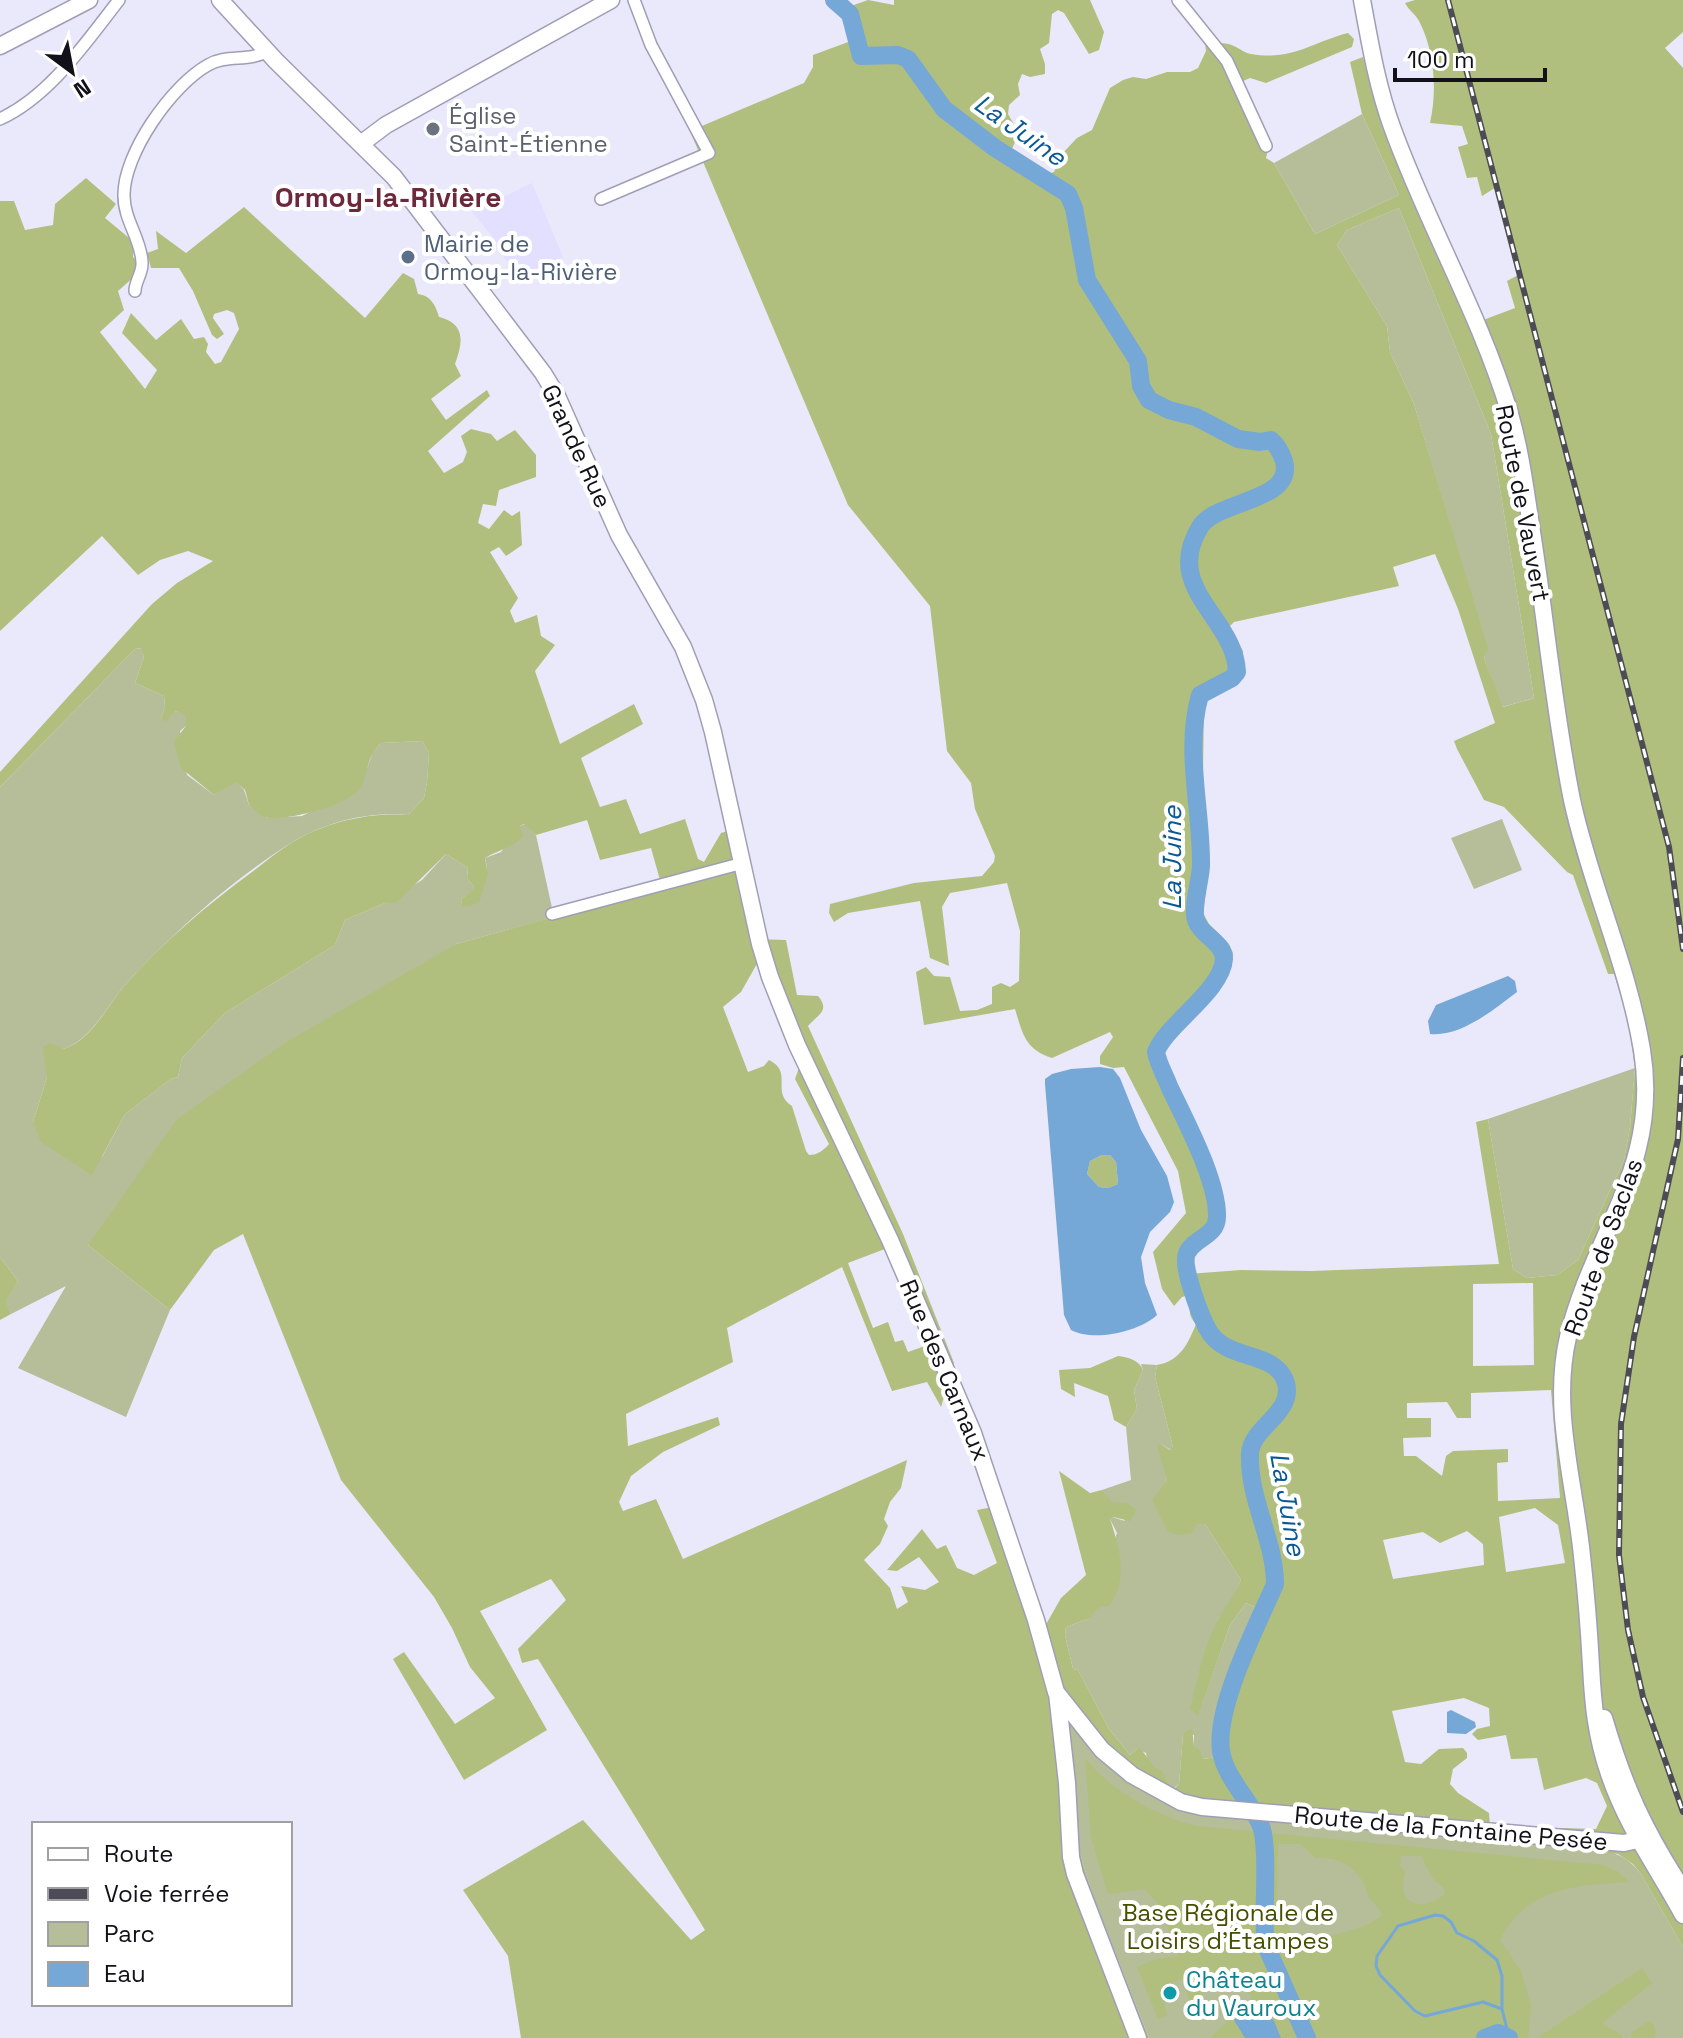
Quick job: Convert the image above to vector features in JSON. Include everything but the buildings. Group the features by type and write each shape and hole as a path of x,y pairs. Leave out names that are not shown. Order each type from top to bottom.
{"street":[{"path":"0,46 89,0"},
{"path":"0,119 29,102 59,73 119,0"},
{"name":"Grande Rue","path":"220,0 394,177 557,396 619,535 688,659 713,732 739,843"},
{"path":"601,199 709,153 651,45 634,0"},
{"path":"1178,0 1221,51 1266,146"},
{"name":"Route de Vauvert","path":"1362,0 1378,79 1393,129 1483,341 1510,416 1528,506 1572,799 1623,973"},
{"path":"362,143 386,125 604,2"},
{"path":"135,291 142,259 125,208 124,195 130,165 143,135 178,92 209,64 259,56 268,51"},
{"name":"Rue des Carnaux","path":"739,843 770,977 797,1045 927,1323 973,1433 1036,1620 1056,1692 1102,1750 1132,1775 1181,1802 1237,1809"},
{"path":"552,914 743,863"},
{"name":"Route de Saclas","path":"1623,973 1642,1049 1646,1091 1644,1122 1630,1180 1572,1323 1564,1370 1564,1426 1579,1521 1593,1712 1599,1740 1621,1806 1683,1890"},
{"path":"1056,1692 1075,1874 1138,2038"},
{"name":"Route de la Fontaine Pesée","path":"1237,1809 1624,1843 1645,1841"},
{"name":"Route de Saclas","path":"1645,1841 1683,1915"}],"shaded area":[{"path":"532,183 563,257 522,274 504,258 497,242 472,212"}],"green space":[{"path":"868,0 894,5 894,0 1090,0 1104,32 1099,50 1089,54 1064,13 1058,10 1052,14 1049,43 1040,49 1045,74 1030,77 1022,74 1018,84 1020,95 1009,105 1008,114 1019,133 1007,160 1023,173 1034,175 1054,172 1062,154 1077,138 1092,130 1110,88 1133,77 1146,79 1167,72 1190,72 1198,68 1206,51 1205,43 1211,39 1265,56 1301,50 1348,33 1354,39 1352,47 1266,83 1250,78 1243,81 1240,89 1268,150 1266,158 1274,163 1315,234 1399,195 1362,114 1350,62 1363,57 1382,127 1470,325 1515,308 1507,281 1520,274 1498,186 1482,196 1477,177 1467,178 1458,147 1468,144 1462,126 1430,123 1434,99 1432,60 1420,23 1405,3 1415,0 1683,0 1683,32 1665,48 1683,68 1683,1947 1641,1874 1618,1854 1178,1806 1067,1714 1076,1840 1094,1899 1149,2038 521,2038 508,1956 463,1890 583,1820 691,1940 705,1930 538,1659 522,1663 518,1649 566,1600 551,1579 480,1611 547,1730 464,1780 393,1659 404,1652 455,1724 495,1698 470,1667 434,1597 341,1480 243,1234 214,1250 170,1310 88,1245 177,1119 285,1043 456,944 662,887 651,848 600,860 587,820 536,835 524,824 520,826 523,837 485,858 488,874 479,902 467,907 462,905 461,899 474,887 467,878 468,868 446,854 397,902 385,903 345,920 335,945 225,1013 182,1058 178,1077 125,1114 92,1175 41,1142 33,1122 47,1077 43,1047 50,1043 63,1049 82,1039 139,969 170,939 291,843 318,829 348,820 378,815 408,815 424,798 429,753 422,741 381,743 370,759 361,787 355,794 319,810 290,817 266,817 249,805 245,790 236,782 214,795 181,768 174,741 186,726 186,716 176,711 165,722 161,718 165,708 164,696 135,683 144,657 141,648 135,649 0,787 0,772 152,604 177,583 213,561 188,551 160,560 138,575 102,536 0,631 0,201 14,201 25,230 53,225 55,204 86,178 116,204 105,218 134,242 133,257 140,264 135,276 118,291 124,310 100,332 145,389 157,370 122,333 131,313 156,340 181,319 194,339 204,337 208,344 206,352 215,364 221,362 239,329 234,313 227,310 214,314 213,318 224,334 217,339 212,335 179,268 151,268 147,253 158,249 156,231 186,253 244,207 365,318 403,273 414,279 418,294 429,299 439,317 454,324 461,341 455,364 461,376 431,399 446,420 487,390 490,396 428,451 444,473 463,462 467,452 461,436 471,429 491,434 497,441 515,430 536,455 536,477 499,490 496,506 483,504 478,523 489,529 504,510 512,516 520,511 522,545 506,556 499,547 490,552 518,598 510,611 515,623 537,615 541,636 555,645 535,671 560,744 634,704 643,724 581,758 600,807 626,799 640,834 685,819 698,859 704,862 721,833 731,830 753,939 786,940 797,995 818,996 822,1001 823,1009 808,1026 903,1234 954,1363 941,1407 927,1382 892,1391 842,1267 727,1328 733,1362 626,1414 628,1446 718,1417 720,1425 663,1452 631,1476 619,1502 623,1511 656,1499 683,1559 907,1460 901,1488 890,1502 884,1519 888,1526 880,1544 864,1560 890,1588 897,1609 908,1602 901,1586 925,1590 939,1582 919,1557 897,1571 887,1570 922,1529 937,1549 946,1545 957,1568 974,1575 997,1563 977,1510 993,1507 1036,1642 1061,1598 1086,1575 1059,1471 1090,1493 1102,1490 1112,1502 1128,1503 1136,1510 1130,1521 1110,1519 1120,1563 1115,1596 1109,1606 1099,1607 1088,1619 1066,1627 1065,1635 1073,1669 1078,1670 1109,1729 1130,1755 1141,1749 1155,1768 1162,1770 1169,1786 1175,1788 1179,1784 1183,1734 1192,1728 1194,1746 1200,1750 1203,1759 1230,1755 1225,1730 1232,1691 1260,1609 1246,1603 1230,1625 1198,1716 1190,1709 1205,1651 1213,1629 1241,1580 1205,1524 1197,1524 1192,1533 1180,1535 1168,1532 1152,1500 1167,1480 1157,1445 1170,1450 1173,1447 1155,1377 1157,1365 1177,1356 1196,1324 1190,1313 1192,1301 1189,1295 1182,1297 1174,1306 1162,1289 1153,1252 1186,1213 1178,1171 1124,1067 1100,1064 1100,1056 1113,1037 1110,1032 1052,1058 1031,1045 1023,1034 1015,1009 924,1025 916,972 926,967 934,976 950,977 960,1011 977,1010 992,1004 992,987 1001,983 1010,987 1019,981 1020,931 1007,883 950,893 942,907 949,966 930,958 920,901 848,913 834,922 829,913 830,904 914,883 982,876 994,862 995,856 975,809 971,783 947,751 930,606 848,505 690,131 804,83 813,67 813,55 851,41 844,17 851,6","holes":["1399,208 1491,434 1534,698 1503,707 1484,658 1488,648 1414,404 1390,352 1387,326 1337,245 1347,230","1435,554 1458,609 1495,723 1454,741 1457,749 1484,800 1504,807 1573,875 1608,974 1614,974 1628,1020 1635,1068 1624,1160 1578,1260 1557,1275 1527,1278 1513,1269 1488,1119 1476,1122 1499,1264 1188,1274 1189,1252 1215,1227 1217,1211 1199,1153 1205,1149 1164,1054 1172,1039 1218,989 1233,953 1203,913 1209,867 1203,777 1204,700 1241,675 1243,651 1229,627 1234,622 1399,586 1393,567","758,962 800,1065 795,1079 829,1144 820,1152 809,1155 806,1151 792,1106 783,1095 780,1070 776,1065 769,1060 764,1066 748,1072 723,1007 741,992","890,1247 928,1345 908,1352 903,1340 895,1342 888,1322 873,1328 848,1263","1533,1283 1534,1365 1473,1366 1473,1284","1551,1390 1560,1498 1498,1501 1497,1463 1508,1462 1508,1449 1453,1451 1446,1456 1442,1476 1416,1456 1404,1456 1403,1438 1431,1437 1431,1418 1407,1418 1407,1403 1447,1402 1457,1418 1471,1418 1471,1393","1535,1508 1558,1525 1565,1563 1506,1572 1499,1517","1467,1531 1483,1544 1484,1565 1393,1579 1383,1540 1423,1532 1440,1543","1464,1698 1489,1708 1490,1726 1477,1729 1472,1734 1478,1740 1506,1735 1511,1759 1537,1758 1544,1790 1586,1778 1597,1783 1607,1806 1596,1829 1490,1826 1489,1813 1458,1793 1450,1784 1453,1769 1467,1758 1463,1748 1439,1749 1421,1764 1405,1762 1392,1711"]},
{"path":"1362,114 1399,195 1315,234 1274,163"},
{"path":"1399,208 1491,434 1534,698 1502,707 1484,658 1487,648 1414,404 1390,352 1387,326 1337,245 1347,230"},
{"path":"142,648 144,657 135,683 164,696 165,708 161,718 165,721 176,711 186,715 186,726 180,731 187,775 214,795 236,781 244,790 249,805 267,818 302,816 360,787 373,752 381,743 422,741 429,753 424,798 408,815 363,817 333,824 304,836 269,857 225,891 143,966 81,1039 63,1049 47,1077 33,1122 102,1157 125,1114 178,1077 182,1058 225,1013 335,945 345,920 385,903 422,880 446,854 468,868 467,878 474,887 461,899 462,904 485,880 485,858 501,852 520,826 525,824 536,835 554,917 456,944 88,1245 170,1310 126,1417 18,1368 66,1286 11,1314 4,1301 18,1281 0,1257 0,787 135,649"},
{"path":"1502,819 1522,870 1474,889 1451,838"},
{"path":"1635,1068 1624,1160 1578,1260 1557,1275 1527,1278 1513,1269 1488,1119"},
{"path":"1110,1155 1116,1162 1118,1184 1108,1188 1099,1187 1087,1174 1090,1161"},
{"path":"0,1257 18,1281 5,1301 11,1314 0,1320"},
{"path":"1118,1356 1133,1360 1143,1370 1134,1390 1137,1409 1126,1427 1114,1420 1108,1396 1074,1383 1075,1397 1061,1389 1059,1370 1090,1368"},
{"path":"1141,1364 1157,1365 1155,1377 1173,1447 1171,1450 1161,1444 1167,1480 1164,1485 1197,1523 1205,1524 1241,1580 1218,1620 1198,1715 1230,1625 1246,1603 1260,1609 1232,1691 1225,1730 1230,1755 1203,1759 1194,1746 1194,1735 1183,1734 1179,1784 1174,1788 1147,1759 1146,1753 1137,1749 1130,1755 1109,1729 1078,1670 1073,1669 1065,1635 1066,1627 1088,1619 1117,1533 1110,1519 1125,1521 1102,1490 1131,1480 1126,1427 1137,1409 1134,1390 1143,1370"},
{"name":"Base Régionale de Loisirs d'Étampes","path":"1067,1713 1128,1778 1265,1817 1606,1851 1621,1857 1641,1874 1683,1947 1683,2038 1149,2038 1094,1899 1076,1840"},
{"path":"1085,1758 1109,1782 1136,1801 1166,1816 1198,1826 1603,1865 1617,1871 1629,1882 1590,1885 1554,1893 1523,1909 1511,1923 1500,1940 1521,1971 1531,2006 1528,2038 1210,2038 1252,1998 1246,1989 1209,1987 1191,2006 1182,1979 1160,1987 1167,2015 1158,2019 1137,1967 1156,1959 1178,1956 1161,1907 1144,1889 1108,1894 1091,1837","holes":["1278,1844 1301,1844 1315,1858 1330,1858 1349,1866 1359,1876 1382,1915 1364,1926 1301,1944 1296,1942 1277,1904","1401,1856 1421,1856 1445,1894 1428,1903 1413,1903 1408,1899 1404,1893 1405,1873 1400,1865"]},
{"path":"1642,1968 1652,1983 1602,2023 1622,2038 1537,2038"},
{"path":"1649,2021 1656,2031 1654,2038 1631,2038 1632,2032"}],"water":[{"path":"1508,976 1515,981 1517,992 1498,1007 1465,1027 1430,1034 1428,1021 1436,1005"},
{"path":"1071,1069 1113,1069 1120,1078 1141,1130 1167,1176 1174,1202 1170,1212 1150,1232 1141,1257 1145,1283 1157,1315 1139,1326 1103,1335 1071,1330 1064,1315 1045,1079","holes":["1110,1155 1116,1162 1118,1184 1099,1187 1087,1174 1090,1161"]},
{"path":"1451,1710 1475,1722 1476,1727 1466,1734 1447,1733 1447,1712"},
{"path":"1259,2009 1274,2021 1281,2038 1245,2038 1234,2020 1244,2010"}],"waterway":[{"name":"La Juine","path":"834,0 850,14 861,56 898,55 908,59 944,109 995,148 1068,194 1074,208 1087,280 1138,361 1141,386 1149,400 1169,410 1196,417 1238,439 1271,440 1284,461 1284,474 1278,485 1209,518 1200,527 1191,549 1189,568 1194,586 1225,635 1237,672 1232,678 1200,695 1194,737 1201,845 1195,915 1200,927 1220,947 1224,959 1214,983 1156,1052 1199,1151 1216,1202 1217,1217 1213,1229 1190,1248 1186,1259 1200,1312 1215,1339 1279,1370 1287,1391 1280,1410 1258,1435 1250,1453 1253,1487 1271,1551 1275,1584 1231,1689 1224,1712 1221,1751 1228,1771 1261,1826 1265,1849 1267,1948 1307,2038"},
{"path":"1502,2009 1483,2002 1425,2016 1415,2011 1380,1975 1376,1966 1377,1956 1398,1926 1435,1915 1443,1916 1457,1933 1474,1941 1497,1960 1502,1976 1502,2009 1509,2037"},
{"path":"1485,2038 1498,2033 1509,2038"}],"railway":[{"path":"1448,0 1669,847 1683,949"},
{"path":"1683,1058 1678,1139 1634,1337 1621,1424 1619,1555 1628,1630 1643,1697 1683,1812"}],"place":[{"name":"Église Saint-Étienne","path":"433,129"},
{"name":"Mairie de Ormoy-la-Rivière","path":"408,257"},
{"name":"Château du Vauroux","path":"1170,1993"}],"district":[{"name":"Ormoy-la-Rivière","path":"388,197"}]}
